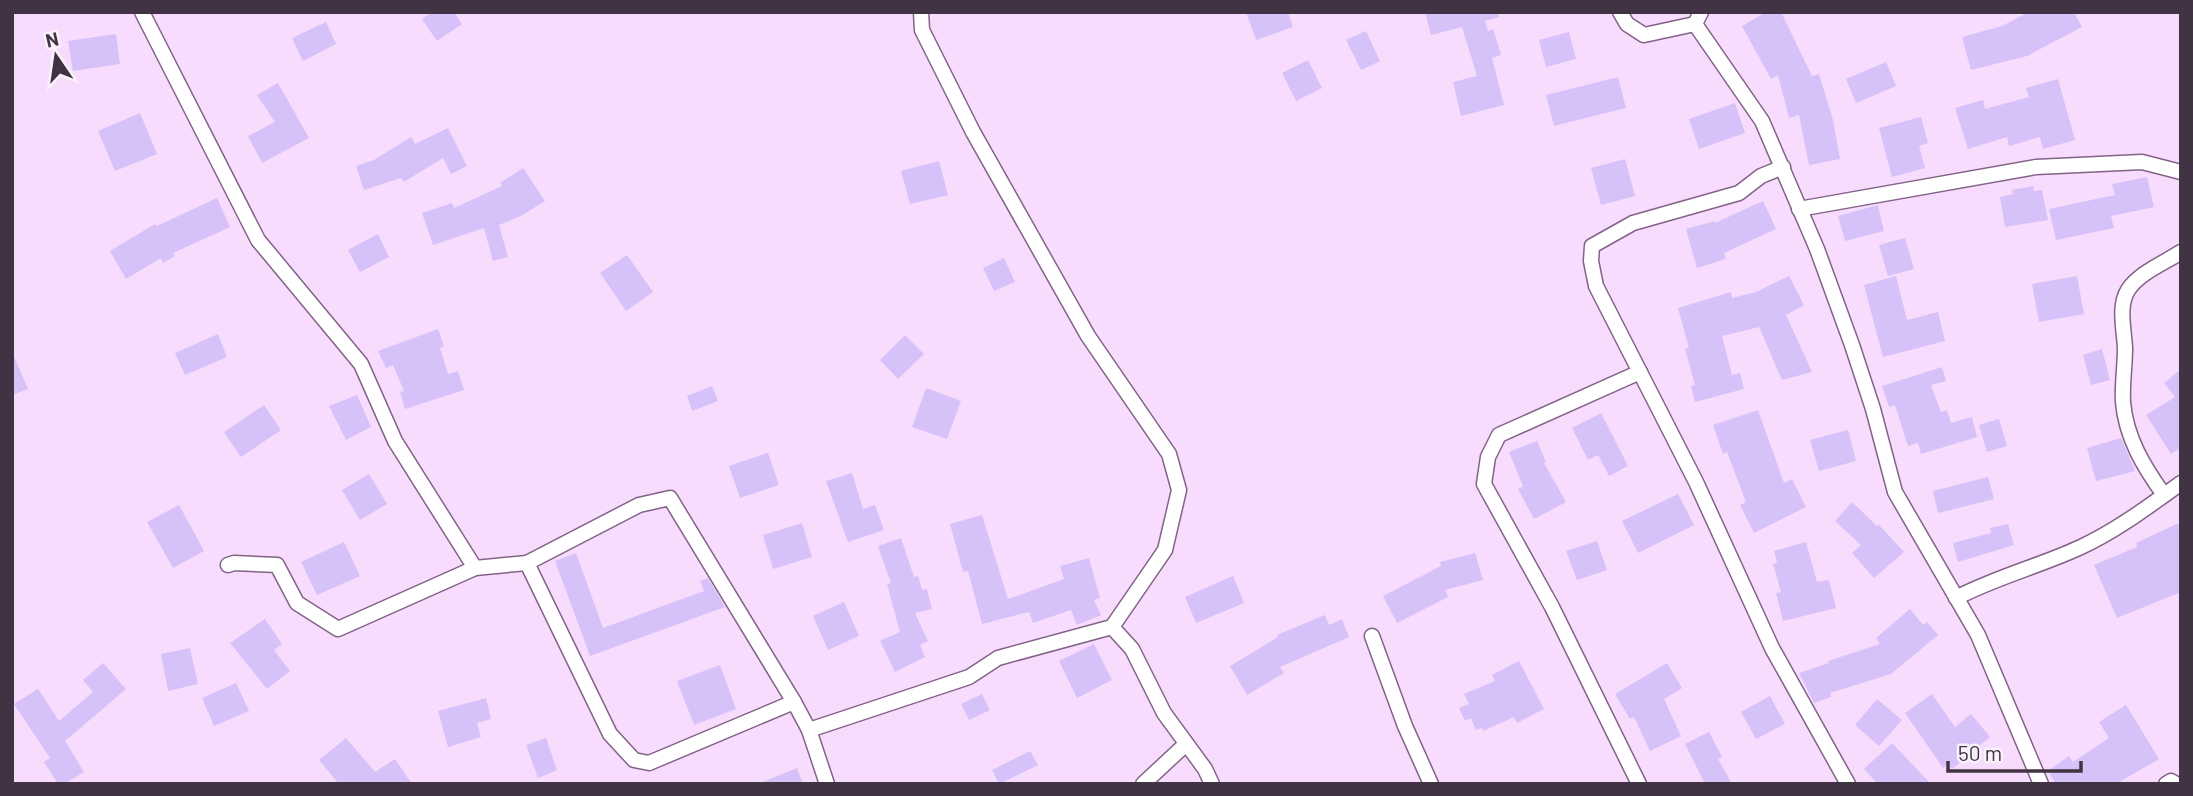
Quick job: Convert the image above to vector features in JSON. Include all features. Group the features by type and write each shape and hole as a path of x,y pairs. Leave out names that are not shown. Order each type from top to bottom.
{"street":[{"path":"142,12 258,240 361,364 395,441 475,568"},
{"path":"809,730 969,677 998,658 1112,627 1165,550 1179,490 1169,454 1088,336 973,132 922,30 921,12"},
{"path":"1620,12 1627,24 1644,35 1698,18 1762,121 1817,250 1852,345 1873,409 1895,492 1978,635 2041,784"},
{"path":"1799,209 2036,167 2142,162 2181,172"},
{"path":"1783,167 1761,176 1739,194 1633,223 1592,246 1591,261 1596,286 1696,482 1772,648 1848,784"},
{"path":"2164,495 2148,473 2126,423 2123,401 2125,348 2122,304 2135,281 2181,252"},
{"path":"1639,784 1552,607 1484,484 1488,457 1499,435 1640,372"},
{"path":"1956,598 1983,584 2082,546 2181,483"},
{"path":"229,565 277,565 297,603 338,629 475,568 527,563 639,505 670,498 809,730 827,784"},
{"path":"527,563 610,734 634,761 649,763 793,702"},
{"path":"1112,627 1132,649 1164,713 1205,769 1212,784"},
{"path":"1373,636 1380,663 1431,784"},
{"path":"1143,784 1186,744"},
{"path":"2166,784 2171,781 2176,784"}],"building":[{"path":"432,12 454,12 462,24 437,41 422,19"},
{"path":"1246,12 1288,12 1293,27 1256,40"},
{"path":"1425,12 1498,12 1499,17 1485,21 1488,31 1493,29 1501,55 1492,58 1504,105 1461,116 1453,82 1477,76 1462,27 1431,35"},
{"path":"1766,12 1781,12 1812,76 1819,74 1833,120 1840,159 1809,165 1799,115 1789,118 1778,75 1771,79 1742,26"},
{"path":"2029,12 2074,12 2082,27 2027,56 1971,70 1962,37 2002,26"},
{"path":"326,22 336,44 303,61 292,38"},
{"path":"1366,31 1380,61 1361,70 1346,40"},
{"path":"1569,32 1576,59 1546,67 1539,40"},
{"path":"116,34 120,64 73,71 68,41"},
{"path":"1308,60 1322,88 1296,101 1282,73"},
{"path":"1886,62 1896,86 1856,103 1846,79"},
{"path":"1618,77 1626,108 1554,126 1546,95"},
{"path":"2058,79 2075,140 2043,149 2040,137 2009,146 2007,137 1968,149 1955,108 1983,100 1985,109 2029,97 2026,88"},
{"path":"278,83 309,138 262,163 248,136 275,122 257,95"},
{"path":"1735,103 1745,133 1699,149 1689,119"},
{"path":"140,113 157,154 115,171 98,131"},
{"path":"1921,117 1928,143 1919,146 1925,168 1892,177 1879,128"},
{"path":"448,128 467,166 451,174 443,158 404,182 401,178 364,190 356,166 374,160 411,137 415,144"},
{"path":"1625,159 1635,196 1601,205 1591,168"},
{"path":"939,161 948,195 910,204 901,171"},
{"path":"523,168 545,201 521,216 499,225 508,257 493,261 484,228 433,245 422,213 452,203 454,208 502,186 500,183"},
{"path":"2147,177 2154,207 2111,216 2114,228 2056,240 2049,209 2115,195 2112,184"},
{"path":"2033,186 2034,191 2042,190 2048,220 2005,227 2000,197 2013,194 2012,190"},
{"path":"217,198 230,227 173,253 175,256 163,263 161,258 126,279 110,251 155,224 157,226"},
{"path":"1763,201 1776,229 1724,253 1726,259 1697,268 1686,229 1715,223"},
{"path":"1878,205 1884,231 1845,241 1838,216"},
{"path":"378,234 389,257 360,272 348,250"},
{"path":"1905,238 1914,269 1888,276 1879,245"},
{"path":"627,255 653,292 626,311 600,273"},
{"path":"1004,258 1015,282 994,291 983,268"},
{"path":"1789,276 1804,305 1786,315 1812,372 1782,380 1759,327 1722,336 1732,375 1740,373 1744,389 1695,402 1691,386 1695,385 1685,349 1689,348 1678,308 1731,292 1732,298 1756,292"},
{"path":"1896,276 1907,320 1938,312 1945,341 1883,357 1864,285"},
{"path":"2077,276 2084,314 2039,322 2032,284"},
{"path":"438,329 444,346 440,348 448,374 458,371 464,390 405,409 400,392 404,391 393,365 386,368 378,351"},
{"path":"218,334 227,357 185,375 175,353"},
{"path":"905,335 924,354 898,379 880,360"},
{"path":"2102,349 2110,380 2091,385 2083,355"},
{"path":"12,352 28,389 12,395"},
{"path":"1942,367 1946,381 1931,385 1941,412 1947,410 1951,423 1972,417 1977,437 1921,454 1918,443 1908,446 1895,405 1889,407 1882,386"},
{"path":"2181,369 2181,448 2171,454 2146,415 2175,397 2164,383"},
{"path":"712,386 718,401 692,411 687,396"},
{"path":"926,388 961,401 947,439 912,427"},
{"path":"357,395 371,427 346,440 329,406"},
{"path":"264,405 281,430 241,457 224,432"},
{"path":"1758,410 1784,483 1792,479 1806,507 1754,533 1740,505 1746,502 1727,452 1723,454 1713,425"},
{"path":"1601,413 1628,466 1609,476 1598,455 1588,460 1572,428"},
{"path":"1999,419 2007,446 1987,452 1979,425"},
{"path":"1848,430 1856,461 1819,471 1810,440"},
{"path":"2121,438 2135,471 2096,481 2087,448"},
{"path":"1537,441 1546,462 1544,463 1566,502 1534,519 1518,489 1523,486 1509,452"},
{"path":"768,453 779,485 740,498 729,466"},
{"path":"852,473 863,509 875,505 884,530 848,542 826,481"},
{"path":"369,474 387,504 360,520 342,490"},
{"path":"1988,477 1994,499 1938,513 1933,491"},
{"path":"1678,494 1694,525 1638,553 1622,521"},
{"path":"1852,502 1879,525 1904,552 1874,578 1852,553 1861,545 1835,521"},
{"path":"179,505 204,551 173,568 147,522"},
{"path":"982,515 1008,599 1064,579 1060,566 1089,558 1100,598 1094,600 1101,615 1077,625 1071,610 1033,623 1029,612 982,624 968,571 963,572 950,524"},
{"path":"2181,522 2181,592 2117,618 2094,565 2137,547 2136,543"},
{"path":"802,523 812,557 773,569 763,535"},
{"path":"2008,524 2014,545 1958,562 1953,543 1991,533 1990,528"},
{"path":"901,538 914,577 918,576 922,590 927,589 932,609 915,613 928,641 920,645 925,657 895,672 880,641 900,632 887,584 891,583 878,546"},
{"path":"1597,541 1607,570 1577,580 1566,551"},
{"path":"344,542 360,576 317,595 301,562"},
{"path":"1806,542 1817,582 1829,580 1836,608 1783,621 1776,593 1781,592 1773,564 1777,563 1774,551"},
{"path":"576,553 603,628 704,591 700,581 708,578 725,607 590,656 555,561"},
{"path":"1475,553 1483,580 1445,590 1448,597 1397,623 1383,596 1441,566 1440,562"},
{"path":"1233,576 1244,603 1196,623 1185,597"},
{"path":"844,602 859,636 828,650 813,616"},
{"path":"1910,609 1923,625 1927,622 1938,635 1891,674 1830,693 1831,697 1814,703 1799,673 1880,644 1876,638"},
{"path":"1325,615 1329,625 1342,619 1349,637 1280,667 1284,673 1247,695 1230,666 1278,637 1277,635"},
{"path":"265,619 282,644 274,650 290,671 267,689 230,643"},
{"path":"1094,644 1112,680 1077,698 1059,661"},
{"path":"190,648 198,684 168,691 161,654"},
{"path":"1519,661 1544,709 1517,723 1514,717 1483,731 1482,728 1476,730 1471,718 1465,721 1459,708 1469,704 1464,694 1495,681 1492,675"},
{"path":"103,663 126,689 65,741 84,772 64,784 58,784 44,762 50,758 14,704 38,689 59,721 93,692 83,680"},
{"path":"1667,663 1682,688 1664,699 1681,736 1650,751 1634,717 1630,719 1615,694"},
{"path":"720,665 736,709 694,725 677,681"},
{"path":"236,683 249,711 214,726 202,698"},
{"path":"982,694 990,710 969,720 961,704"},
{"path":"1932,694 1955,727 1971,714 1990,737 1952,769 1948,764 1943,768 1905,713"},
{"path":"1770,696 1785,724 1756,739 1741,712"},
{"path":"486,698 491,719 477,723 481,737 448,747 438,711"},
{"path":"1877,699 1902,720 1879,746 1855,725"},
{"path":"2126,705 2159,759 2116,784 2056,784 2048,771 2069,756 2073,762 2109,738 2099,722"},
{"path":"1709,732 1722,757 1718,759 1732,784 1705,784 1685,744"},
{"path":"346,738 375,772 395,759 412,784 339,784 319,760"},
{"path":"546,738 557,770 538,778 526,745"},
{"path":"1892,743 1931,784 1878,784 1864,769"},
{"path":"1030,751 1038,765 999,784 992,770"},
{"path":"797,768 803,784 760,784 760,783"}]}
